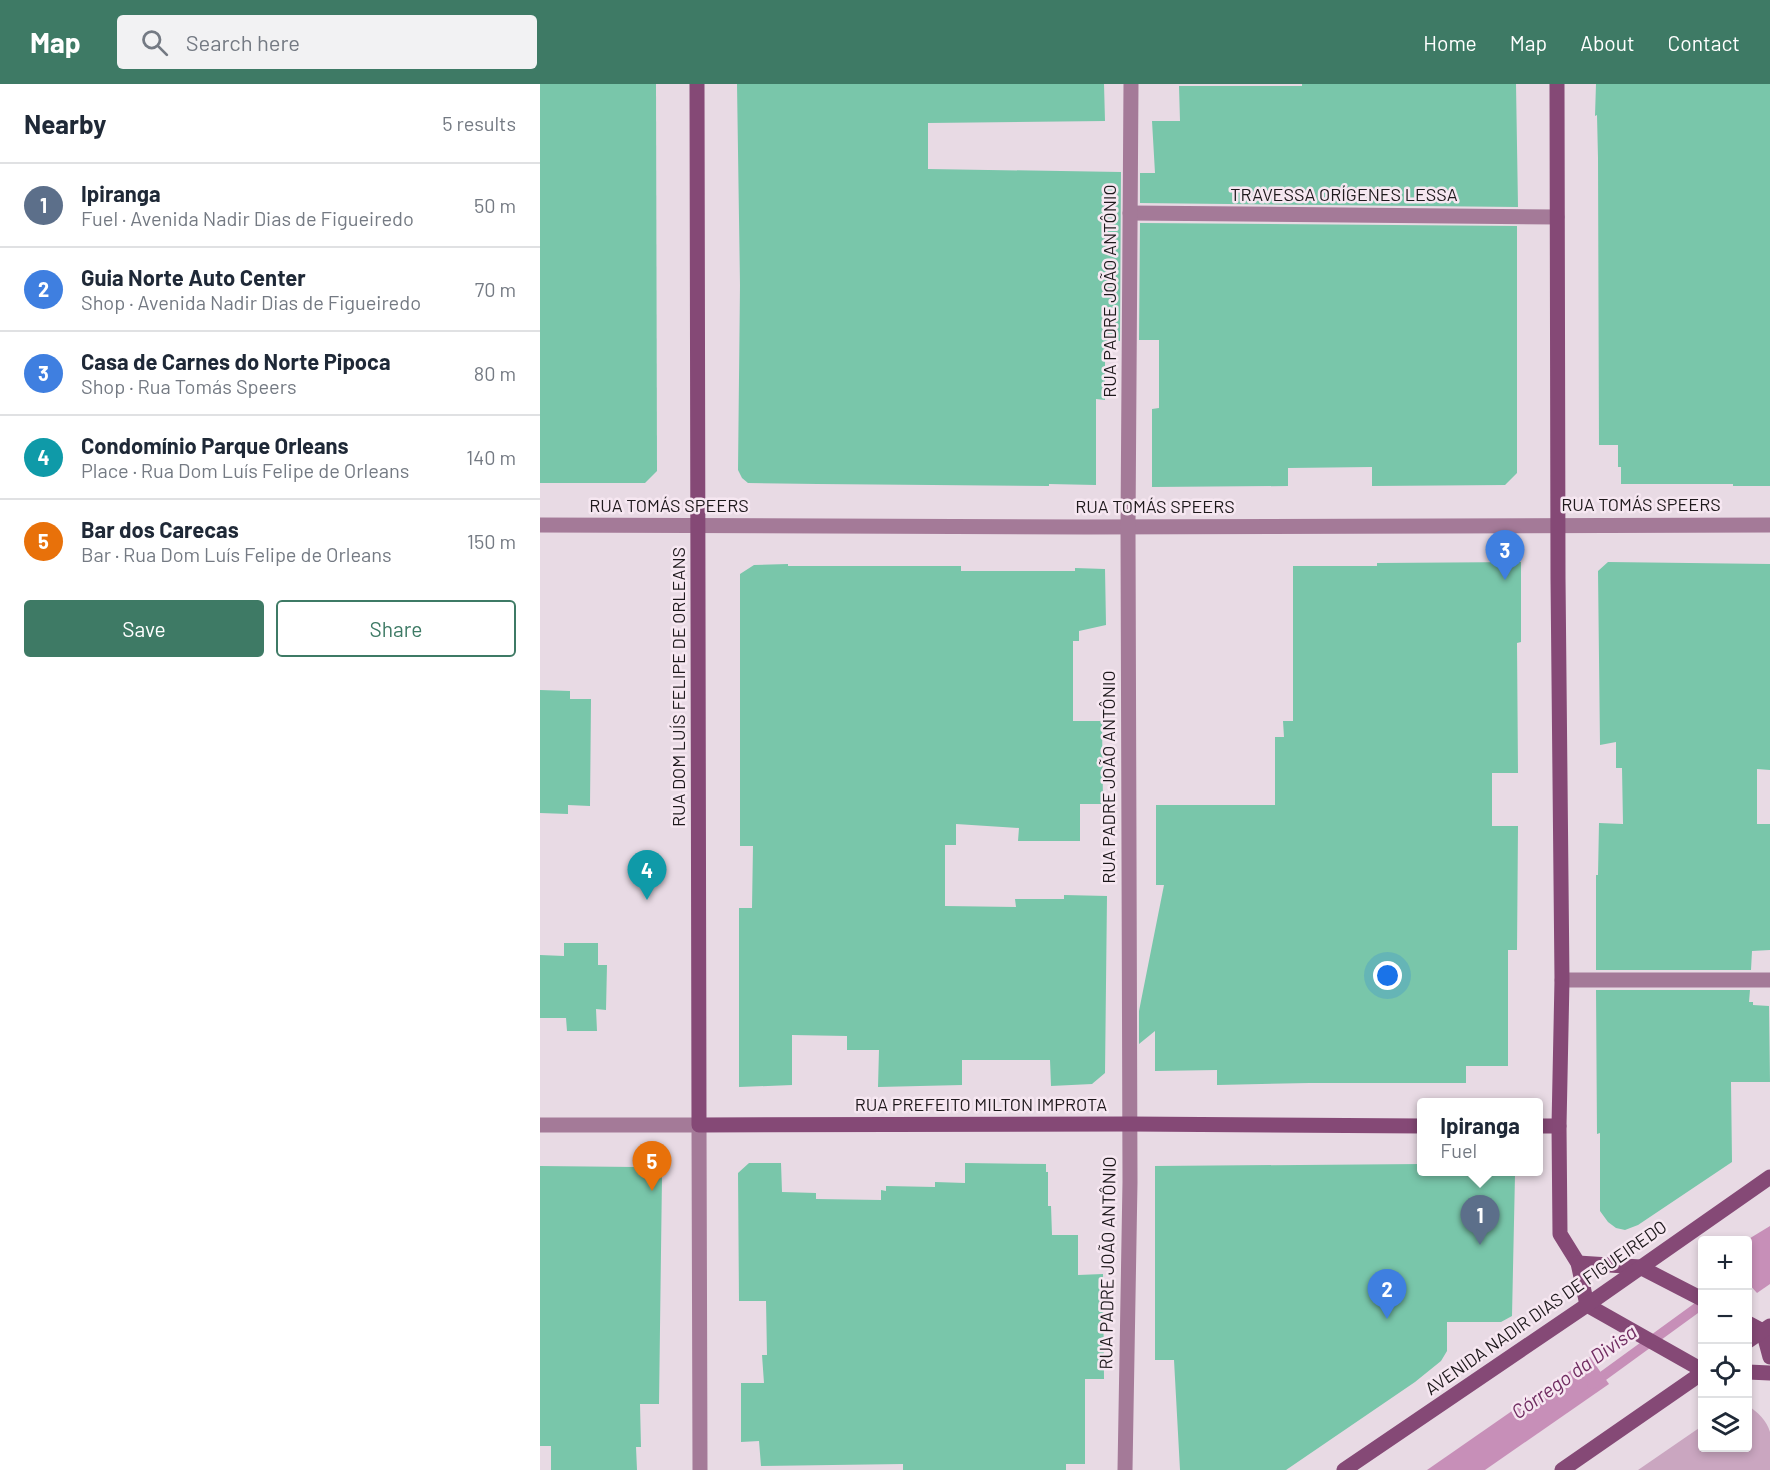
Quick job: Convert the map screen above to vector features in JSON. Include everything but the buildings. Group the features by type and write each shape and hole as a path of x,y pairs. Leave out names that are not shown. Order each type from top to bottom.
{"street":[{"name":"RUA DOM LUÍS FELIPE DE ORLEANS","path":"697,84 700,1470"},
{"name":"RUA PADRE JOÃO ANTÔNIO","path":"1125,1470 1130,1124 1128,527 1131,84"},
{"path":"1557,84 1557,524 1562,980 1559,1126 1560,1234 1578,1263 1587,1305 1698,1369"},
{"name":"TRAVESSA ORÍGENES LESSA","path":"1130,213 1557,217"},
{"name":"RUA TOMÁS SPEERS","path":"540,525 1128,527 1770,525"},
{"path":"1562,980 1770,980"},
{"name":"RUA PREFEITO MILTON IMPROTA","path":"540,1125 1417,1126"},
{"path":"1543,1126 1559,1126"},
{"name":"AVENIDA NADIR DIAS DE FIGUEIREDO","path":"1344,1470 1770,1177"},
{"path":"1578,1263 1640,1267 1698,1297"},
{"path":"1752,1338 1766,1328 1770,1357"},
{"path":"1752,1372 1770,1373"},
{"path":"1562,1470 1698,1374"}],"shaded area":[{"path":"1752,1409 1767,1424 1770,1432 1770,1470 1638,1470 1698,1429 1698,1452 1752,1452"}],"water":[{"path":"1770,1226 1770,1284 1757,1293 1752,1287 1752,1237"},
{"path":"1590,1357 1609,1384 1485,1470 1427,1470"}],"waterway":[{"name":"Córrego da Divisa","path":"1592,1384 1698,1307"}],"place":[{"name":"Casa de Carnes do Norte Pipoca","path":"1505,580"},
{"name":"Condomínio Parque Orleans","path":"647,900"},
{"name":"Bar dos Carecas","path":"652,1191"},
{"name":"Ipiranga","path":"1480,1245"},
{"name":"Guia Norte Auto Center","path":"1387,1319"}]}
